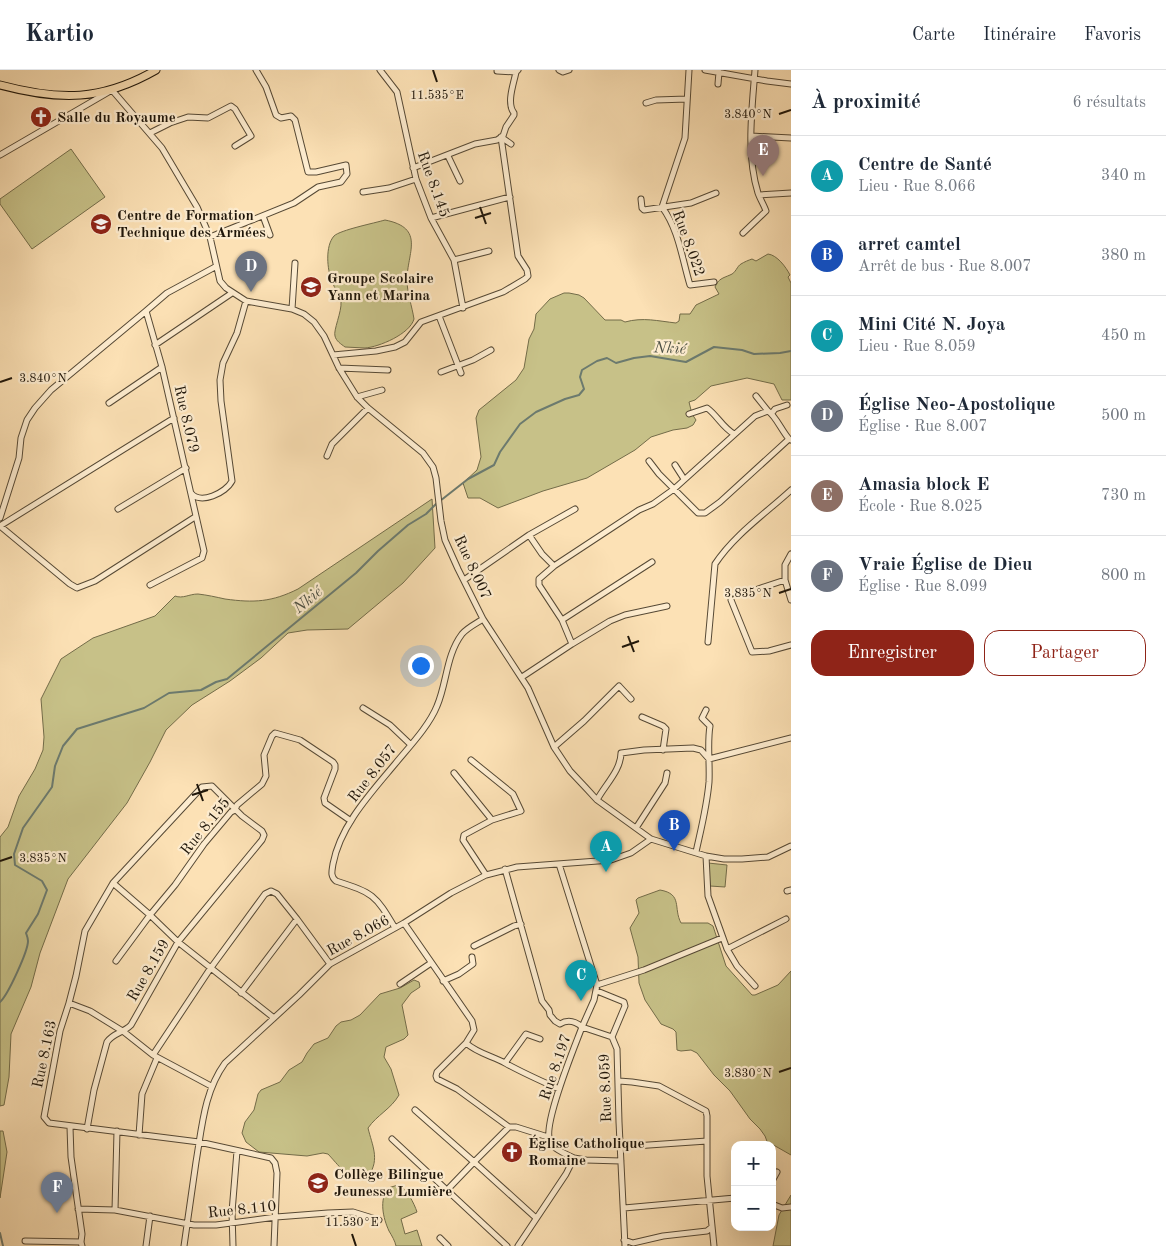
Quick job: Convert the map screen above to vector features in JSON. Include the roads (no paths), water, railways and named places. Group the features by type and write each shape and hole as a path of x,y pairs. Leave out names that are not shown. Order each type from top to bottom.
{"main road":[{"path":"0,85 24,92 54,96 78,96 112,90 156,70"}],"street":[{"path":"210,238 294,203 318,188 341,182 347,174 346,165 308,172 295,120 291,116 281,118 276,115 266,87 256,70"},
{"name":"Rue 8.145","path":"380,70 397,92 416,178 431,218 454,260 463,308"},
{"path":"559,70 563,72 569,70"},
{"name":"Rue 8.022","path":"689,70 684,143 662,207 671,220 690,285 714,282"},
{"path":"705,70 791,84"},
{"path":"743,233 766,212 758,194 753,170 751,136 755,70"},
{"path":"333,355 376,351 395,347 410,338 421,322 503,292 528,276 527,270 518,256 501,138 514,115 511,108 517,71 497,71"},
{"path":"718,84 719,72"},
{"name":"Rue 8.007","path":"112,90 162,148 197,207 210,238 220,281 232,293 246,301 292,310 304,314 314,322 357,397 423,453 433,467 445,540 484,618 528,688 554,747 570,771 597,800 651,839 706,856 742,859 768,857 791,846"},
{"path":"0,155 112,90"},
{"path":"646,103 656,100 687,99"},
{"path":"150,133 188,117 208,118 232,106 250,136 235,146"},
{"path":"751,136 791,138"},
{"path":"413,168 475,144 501,138"},
{"path":"501,138 511,144"},
{"path":"448,156 460,181"},
{"path":"364,192 389,188 416,178"},
{"path":"641,199 644,210 698,201 716,193"},
{"path":"758,194 791,193"},
{"path":"431,218 510,197"},
{"path":"263,216 270,235"},
{"path":"454,260 489,251"},
{"path":"292,310 295,263"},
{"path":"0,518 19,458 21,438 27,420 35,408 51,390 167,293 216,267"},
{"path":"156,344 232,293"},
{"path":"190,492 193,496 208,498 230,486 232,482 220,380 223,363 237,333 246,301"},
{"name":"Rue 8.079","path":"146,311 162,367 204,551 202,558 150,585"},
{"path":"439,316 461,373"},
{"path":"440,372 491,350"},
{"path":"109,403 162,367"},
{"path":"340,368 388,370"},
{"path":"357,397 382,390"},
{"path":"649,462 698,513 705,512 720,502 790,439 756,396"},
{"path":"572,644 562,620 539,585 539,579 554,566 674,489 750,419 787,405"},
{"path":"326,456 335,440 368,408"},
{"path":"689,414 707,408 712,411 724,427 734,434"},
{"path":"174,418 0,526 70,584 78,588 95,581 195,517"},
{"path":"675,465 684,479"},
{"path":"118,509 186,468"},
{"path":"708,642 715,564 734,541 791,490"},
{"path":"464,580 529,536 575,509"},
{"path":"529,536 542,554 554,566"},
{"path":"790,596 785,580 785,565 791,554"},
{"path":"562,620 652,562"},
{"path":"758,589 785,580"},
{"path":"731,600 752,652 769,651 791,645"},
{"path":"522,678 610,620 667,606"},
{"name":"Rue 8.057","path":"395,928 385,910 372,894 336,881 331,875 335,855 351,820 427,725 438,706 449,661 463,633 484,618"},
{"path":"554,747 584,721 618,686 631,699"},
{"path":"363,708 390,725 410,744"},
{"path":"696,852 707,802 710,726 702,718 706,710"},
{"path":"642,717 666,729 663,750"},
{"name":"Rue 8.155","path":"116,961 204,844 231,812 236,810 237,805 262,784 266,776 264,755 275,733 300,740 333,762 335,769 324,798 325,802 351,820"},
{"path":"709,760 791,738"},
{"path":"597,800 615,772 621,752 693,748 700,750 709,760"},
{"path":"471,760 513,794 522,811 492,820 464,834 463,840 486,874"},
{"path":"454,773 492,820"},
{"path":"636,828 665,783 667,773"},
{"path":"69,1003 85,931 113,882 202,787 212,786 236,810"},
{"name":"Rue 8.159","path":"88,1129 94,1090 107,1042 111,1036 124,1032 131,1025 178,942 262,840 264,835 262,831 236,810"},
{"name":"Rue 8.066","path":"184,1246 203,1112 211,1086 225,1063 330,964 486,874 517,866 596,862 622,858 651,839"},
{"path":"706,856 708,896 722,938 737,966 755,986"},
{"path":"559,864 596,988 582,1027"},
{"name":"Rue 8.197","path":"506,869 542,1001 555,1021 560,1024 570,1021 576,1022 582,1027 559,1089 548,1137"},
{"path":"113,882 178,942 274,1018"},
{"path":"139,1135 142,1094 155,1056 210,969 265,894 271,892 277,894 330,964"},
{"path":"241,993 297,919"},
{"path":"727,949 786,919"},
{"path":"404,923 474,1026 474,1030 466,1043 436,1072 437,1078 457,1089 509,1127 516,1127 548,1137 556,1148 574,1158 621,1161"},
{"path":"474,946 521,924"},
{"path":"596,988 722,938"},
{"path":"443,981 459,974 473,964 472,957"},
{"path":"400,984 431,963"},
{"path":"596,988 624,1002 625,1006 612,1037"},
{"name":"Rue 8.163","path":"211,1086 155,1056 124,1032 90,1011 69,1003 60,1031 44,1116 49,1123 70,1127 199,1142 271,1158 275,1163 277,1173 276,1217"},
{"name":"Rue 8.059","path":"582,1027 612,1037 617,1049 625,1246"},
{"path":"505,1064 526,1034 540,1038"},
{"path":"466,1043 476,1051 559,1089"},
{"path":"619,1081 659,1086 706,1111 708,1116 708,1201 714,1246"},
{"path":"415,1110 536,1218"},
{"path":"25,1241 81,1244 82,1234 71,1157 70,1127"},
{"path":"448,1192 449,1188 509,1127"},
{"path":"115,1210 117,1131"},
{"path":"392,1139 507,1246"},
{"path":"620,1147 707,1141"},
{"path":"233,1246 234,1177 237,1151"},
{"path":"518,1246 566,1174 574,1158"},
{"path":"624,1208 731,1198"},
{"path":"776,1206 782,1208 791,1207"},
{"name":"Rue 8.110","path":"78,1209 115,1210 194,1225 353,1212 379,1220"},
{"path":"146,1246 150,1216"},
{"path":"274,1246 276,1217"},
{"path":"624,1240 633,1243 643,1242 663,1236 707,1231 712,1227"},
{"path":"440,1238 448,1246"}],"waterway":[{"name":"Nkié","path":"440,501 468,479 494,465 500,452 520,424 536,412 579,395 584,389 580,377 582,370 597,361 607,358 616,363 650,356 686,362 714,347 742,350 754,354 791,351"},
{"name":"Nkié","path":"0,1002 8,991 21,963 28,941 26,933 38,914 47,890 42,881 15,865 14,854 23,828 52,787 55,766 63,746 77,729 144,708 169,693 201,690 216,682 227,679 356,573 408,525 426,514 437,503"},
{"name":"Nkié","path":"0,1233 3,1246"}],"place":[{"name":"Salle du Royaume","path":"41,117"},
{"name":"Amasia block E","path":"763,176"},
{"name":"Centre de Formation Technique des Armées","path":"101,224"},
{"name":"Groupe Scolaire Yann et Marina","path":"311,287"},
{"name":"Église Neo-Apostolique","path":"251,292"},
{"name":"arret camtel","path":"674,851"},
{"name":"Centre de Santé","path":"606,872"},
{"name":"Mini Cité N. Joya","path":"581,1001"},
{"name":"Église Catholique Romaine","path":"512,1152"},
{"name":"Collège Bilingue Jeunesse Lumière","path":"318,1183"},
{"name":"Vraie Église de Dieu","path":"57,1213"}]}
